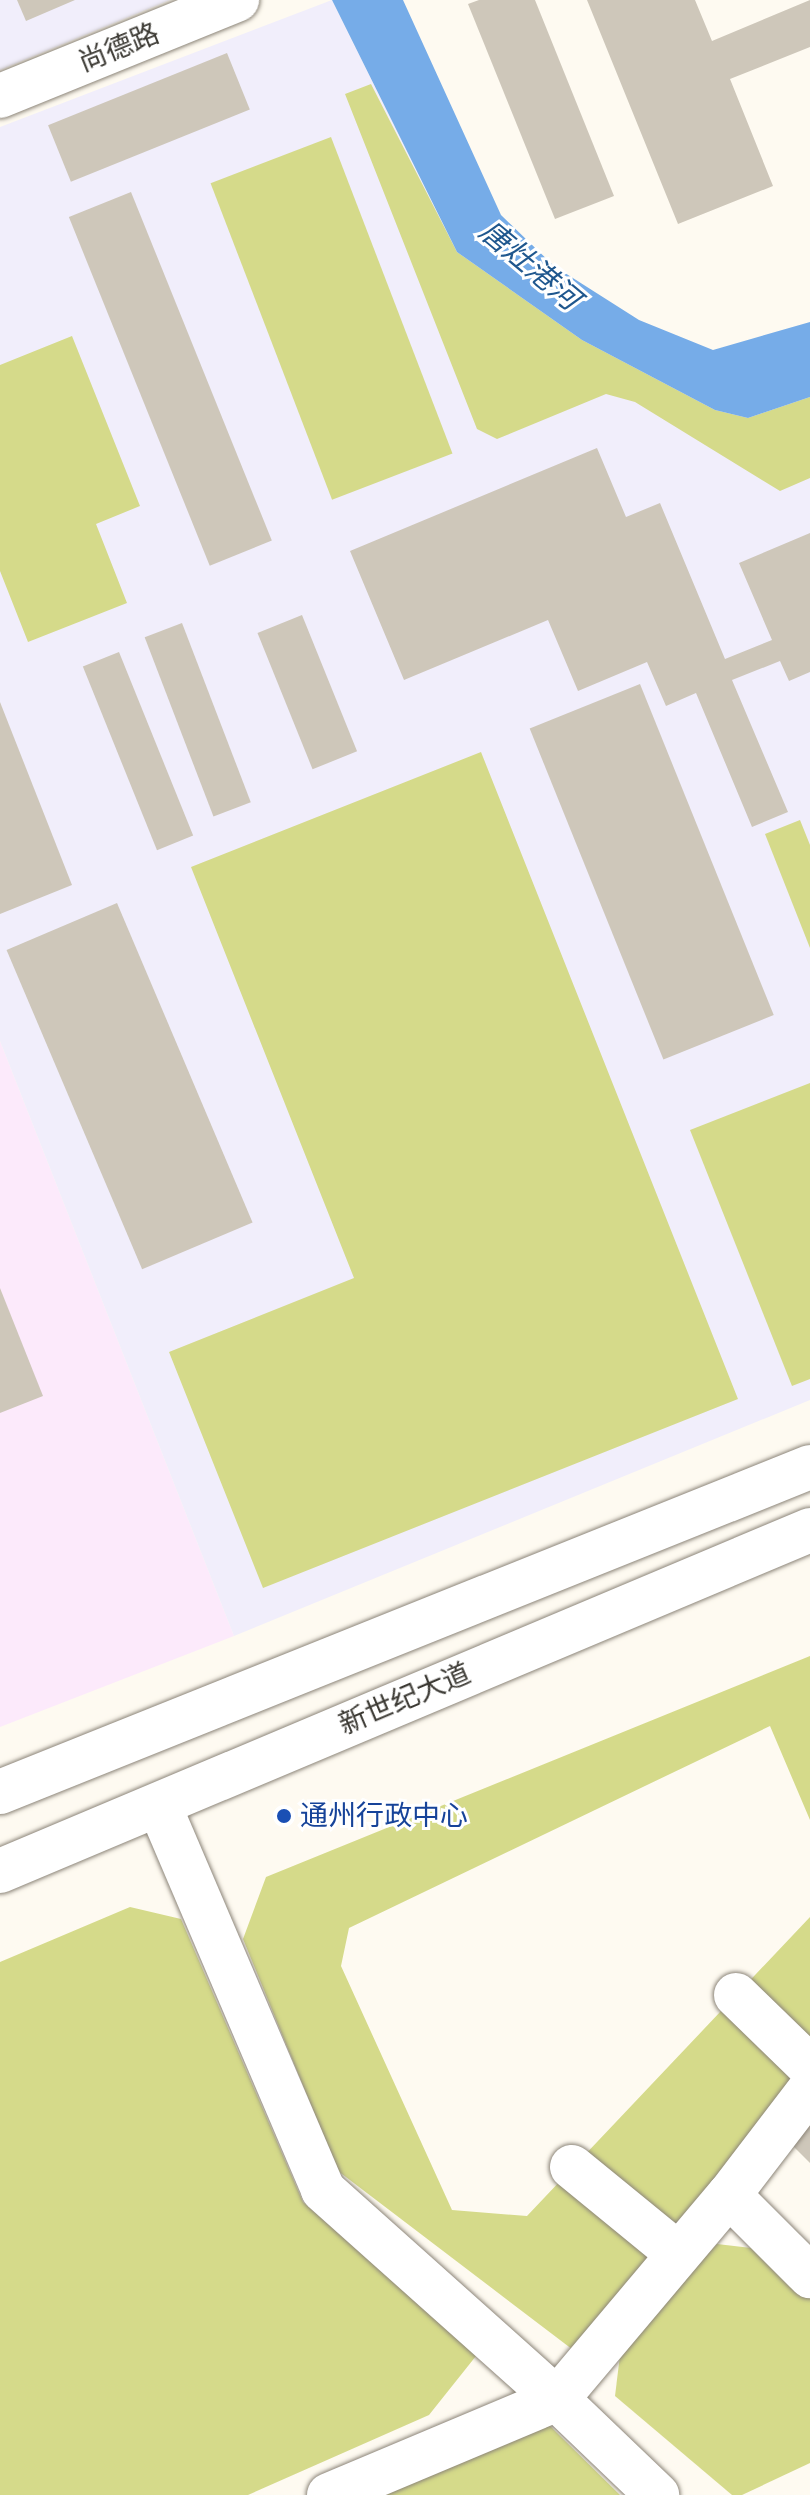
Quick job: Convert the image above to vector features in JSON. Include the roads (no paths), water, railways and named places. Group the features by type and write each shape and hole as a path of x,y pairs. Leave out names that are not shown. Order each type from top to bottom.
{"main road":[{"name":"尚德路","path":"0,96 237,0"},
{"path":"0,1792 810,1467"},
{"name":"新世纪大道","path":"0,1871 810,1530"},
{"path":"159,1805 323,2190 557,2399 657,2495"},
{"path":"736,1995 810,2067"},
{"path":"329,2495 557,2399 729,2195 810,2089"},
{"path":"572,2167 677,2253"},
{"path":"729,2195 810,2276"}],"water":[{"name":"唐灶港河","path":"332,0 403,0 501,215 554,266 639,320 713,350 810,322 810,397 748,418 715,410 582,340 457,252"}],"place":[{"name":"通州行政中心","path":"284,1816"}]}
